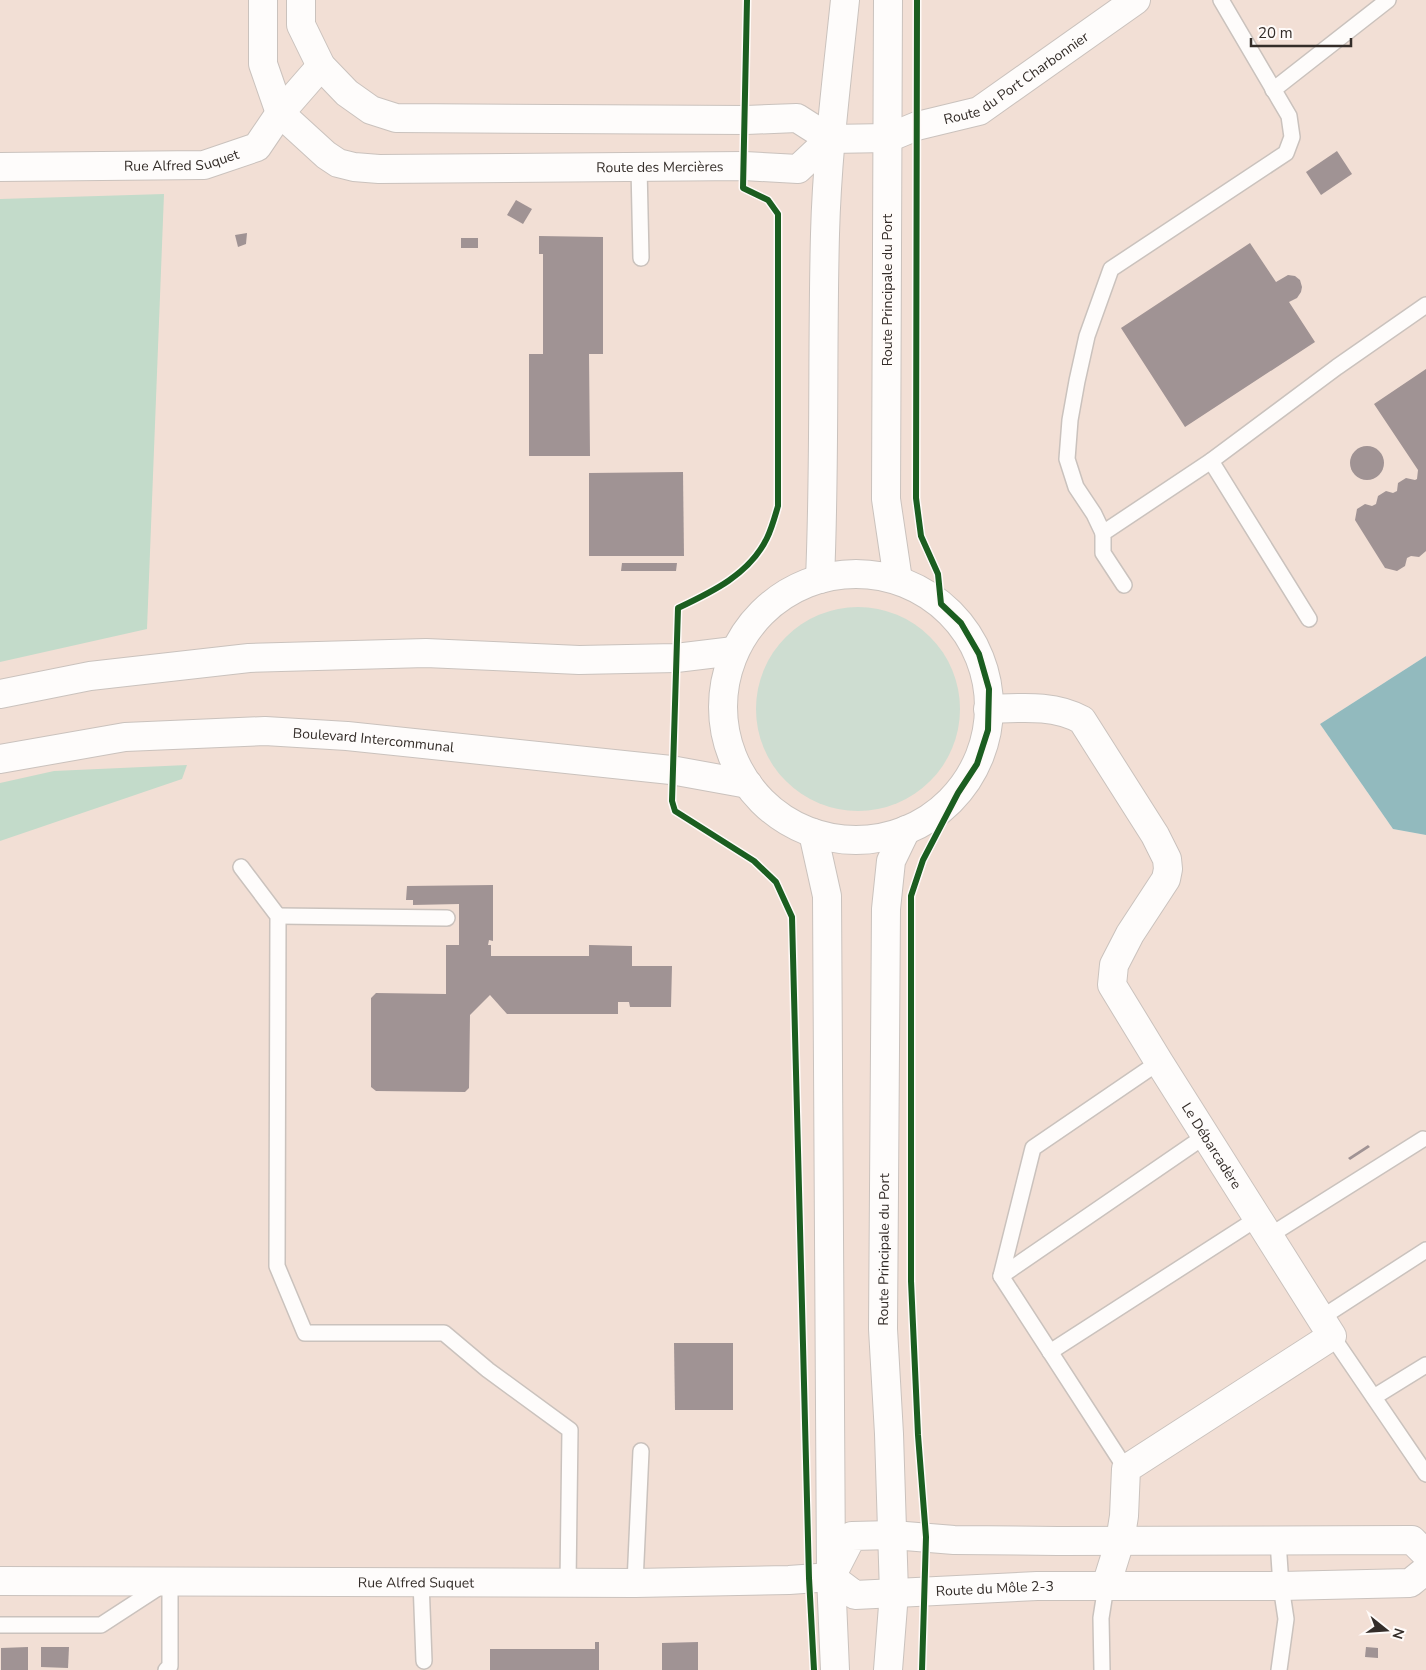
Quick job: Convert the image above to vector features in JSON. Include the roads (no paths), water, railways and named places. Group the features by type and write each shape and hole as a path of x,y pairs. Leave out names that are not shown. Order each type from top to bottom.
{"street":[{"name":"Route des Mercières","path":"263,0 263,64 280,113 326,155 338,163 354,167 379,169 744,166 798,169 830,139"},
{"path":"301,0 301,25 321,66 347,93 372,110 396,118 797,118 830,139 888,138"},
{"path":"820,579 823,500 825,233 830,139 845,0"},
{"name":"Route Principale du Port","path":"888,0 886,498 898,580"},
{"name":"Route du Port Charbonnier","path":"888,138 917,126 979,111 1136,0"},
{"name":"Rue Alfred Suquet","path":"0,167 204,165 257,147 280,113 321,66"},
{"path":"859,573 898,580 918,589 941,604 961,623 979,654 989,689 988,730 977,764 958,793 933,816 906,830 872,839 834,838 813,833 768,806 748,784 733,755 724,726 725,688 734,651 754,622 782,596 820,579 859,573"},
{"path":"0,694 90,676 249,658 426,653 579,660 676,658 734,651"},
{"name":"Le Débarcadère","path":"988,709 1035,708 1057,710 1070,713 1082,720 1167,858 1168,869 1166,879 1130,934 1114,965 1112,985 1158,1062 1326,1327"},
{"name":"Boulevard Intercommunal","path":"0,759 125,737 265,731 347,736 671,770 748,784"},
{"name":"Route Principale du Port","path":"888,1670 894,1593 889,1434 883,1329 886,909 891,861 906,830"},
{"path":"813,833 828,896 834,1670"},
{"path":"1106,1586 1120,1541 1124,1516 1126,1469 1326,1327"},
{"path":"832,1577 852,1536 893,1535 954,1540 1412,1540 1426,1554"},
{"name":"Route du Môle 2-3","path":"832,1577 855,1594 1037,1586 1410,1584 1426,1570"},
{"name":"Rue Alfred Suquet","path":"0,1581 635,1583 789,1580 832,1577"}],"lane":[{"path":"1124,585 1103,553 1103,533 1094,514 1076,487 1067,459 1076,389 1085,345 1111,269 1286,154 1292,137 1289,116 1221,0"},
{"path":"1273,90 1388,0"},
{"path":"639,167 641,258"},
{"path":"1103,533 1211,461 1329,373 1426,305"},
{"path":"1211,461 1309,619"},
{"path":"241,867 278,916 277,1266 305,1333 444,1333 488,1370 570,1430 568,1582"},
{"path":"278,916 447,918"},
{"path":"1126,1469 1001,1276 1033,1148 1158,1062"},
{"path":"1001,1276 1206,1136"},
{"path":"1050,1352 1264,1227 1423,1139"},
{"path":"1426,1250 1326,1327 1426,1474"},
{"path":"1374,1397 1426,1364"},
{"path":"635,1583 642,1451"},
{"path":"1278,1541 1281,1586 1286,1619 1279,1670"},
{"path":"0,1625 101,1625 170,1581"},
{"path":"166,1670 170,1666 170,1581"},
{"path":"416,1581 424,1661"},
{"path":"1102,1670 1101,1618 1106,1586"}],"water":[{"path":"1426,656 1426,835 1393,829 1320,724"}]}
